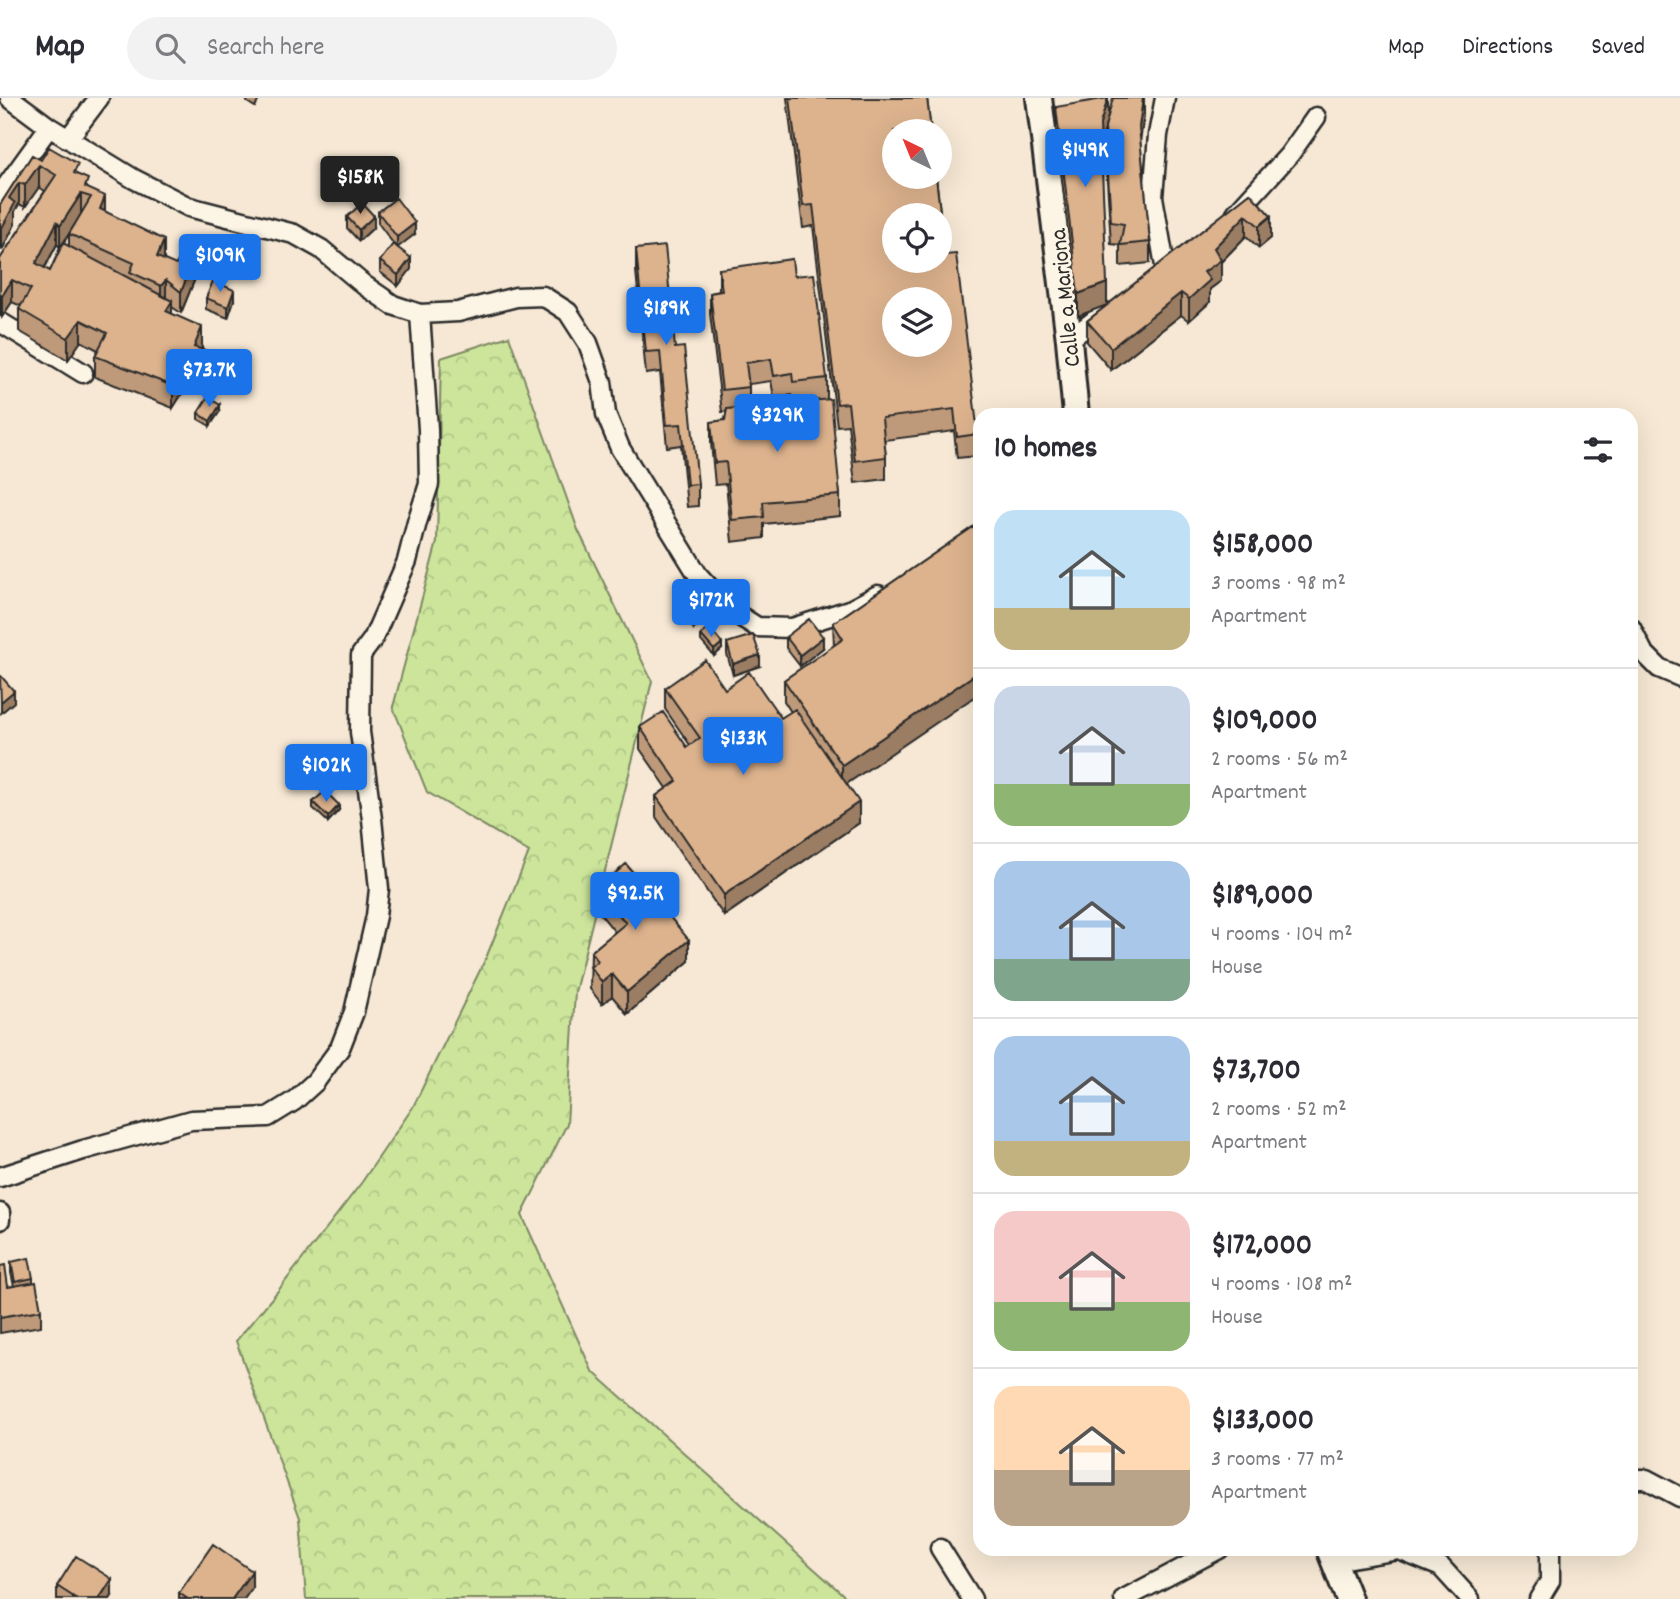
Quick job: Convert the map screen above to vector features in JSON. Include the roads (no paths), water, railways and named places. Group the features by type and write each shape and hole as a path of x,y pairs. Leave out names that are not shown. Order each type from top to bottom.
{"main road":[{"name":"Calle a Mariona","path":"1039,98 1075,408"},
{"path":"1332,1556 1349,1599"}],"street":[{"path":"10,98 49,127 134,180 189,207 294,234 321,249 393,305 420,314 458,313 516,298 543,296 568,312 588,343 602,382 606,414 620,448 698,575 729,609 757,627 792,628 852,609 893,586"},
{"path":"68,139 99,98"},
{"path":"1165,98 1158,135 1153,197 1159,270 1184,253"},
{"path":"1223,226 1289,155 1316,117"},
{"path":"0,195 49,127"},
{"path":"1069,340 1122,299"},
{"path":"0,1177 83,1150 191,1121 268,1117 294,1101 314,1082 340,1048 357,1000 376,916 379,890 360,732 361,656 373,639 407,561 429,484 420,314"},
{"path":"0,322 83,373"},
{"path":"1638,642 1643,652 1659,668 1680,677"},
{"path":"0,1213 0,1220"},
{"path":"1638,1479 1646,1479 1680,1497"},
{"path":"940,1548 972,1599"},
{"path":"1124,1599 1206,1556"},
{"path":"1414,1556 1441,1567 1470,1599"},
{"path":"1539,1599 1550,1581 1550,1556"}]}
